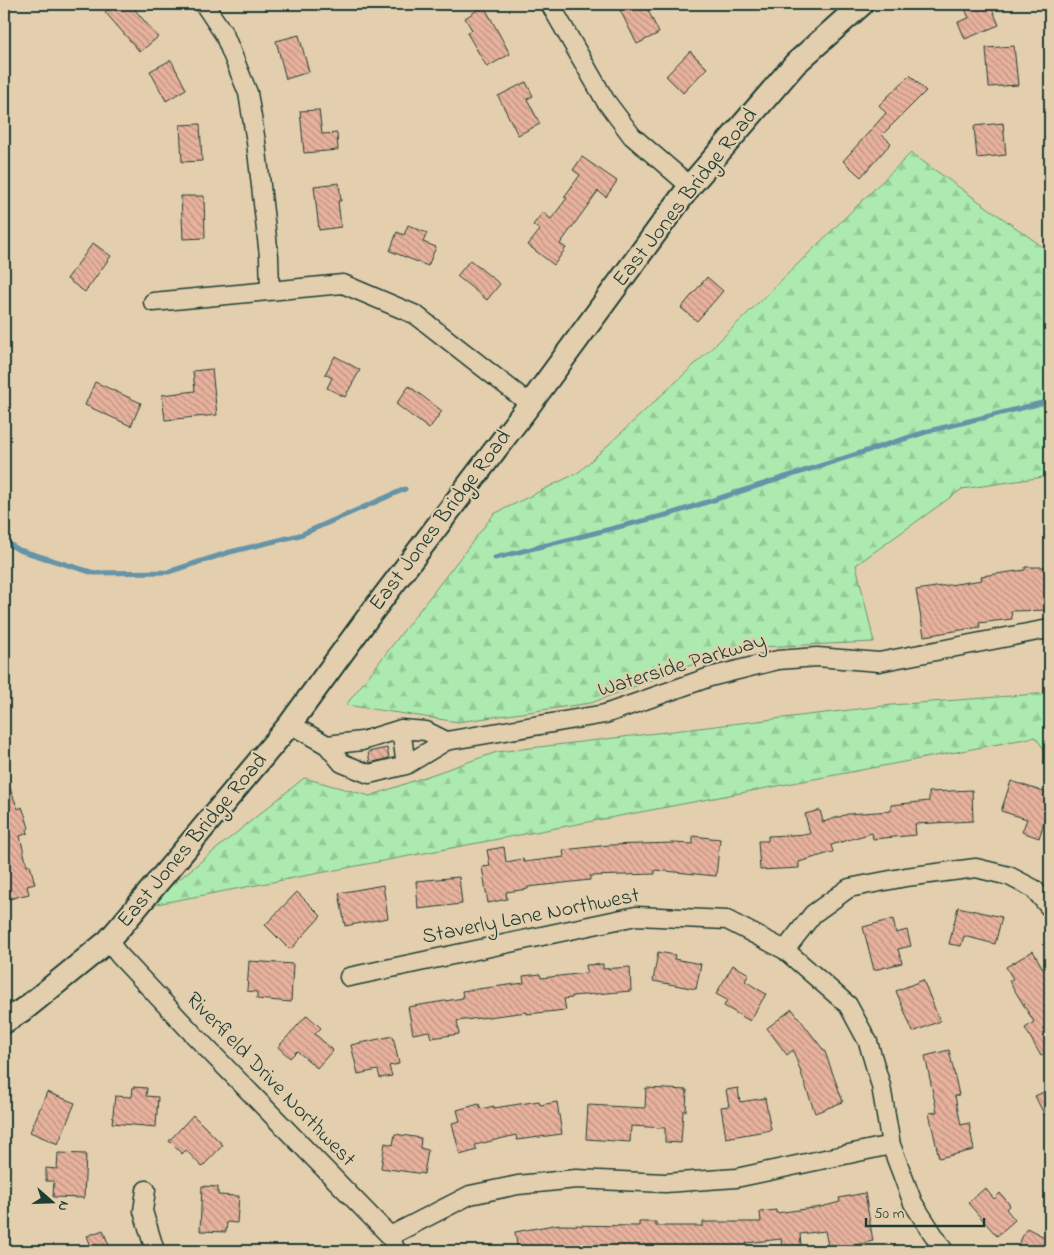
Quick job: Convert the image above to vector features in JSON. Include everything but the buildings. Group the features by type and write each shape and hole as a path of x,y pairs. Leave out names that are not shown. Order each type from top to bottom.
{"street":[{"path":"204,4 224,34 248,93 256,142 269,256 270,290"},
{"path":"550,4 605,100 632,136 690,186"},
{"name":"East Jones Bridge Road","path":"4,1022 27,1007 108,941 290,724 369,616 530,404 690,186 795,64 862,4"},
{"path":"153,302 343,284 416,315 530,404"},
{"name":"Waterside Parkway","path":"290,724 327,745 342,763 369,774 406,765 446,741 605,714 710,677 778,660 817,657 879,662 1050,630"},
{"path":"327,745 362,741 400,729 426,732 446,741"},
{"path":"400,729 406,765"},
{"path":"785,950 813,914 849,888 906,877 976,868 1009,876 1034,890 1050,908"},
{"name":"Staverly Lane Northwest","path":"349,977 636,916 727,920 785,950 848,1005 868,1042 881,1086 891,1145 913,1203 944,1251"},
{"name":"Riverfield Drive Northwest","path":"108,941 195,1036 393,1244"},
{"path":"393,1244 470,1195 518,1185 576,1179 665,1183 736,1178 891,1145"},
{"path":"146,1190 143,1211 155,1251"}],"green space":[{"path":"911,153 1050,252 1050,476 962,489 856,565 874,642 736,648 591,703 458,722 346,705 494,514 579,472 708,352"},
{"path":"1050,693 1050,757 1035,737 146,906 304,778 370,796 497,752 892,705"}],"waterway":[{"path":"495,558 670,514 929,431 1050,401"},
{"path":"4,541 19,550 94,573 168,572 230,552 300,535 405,489"}]}
